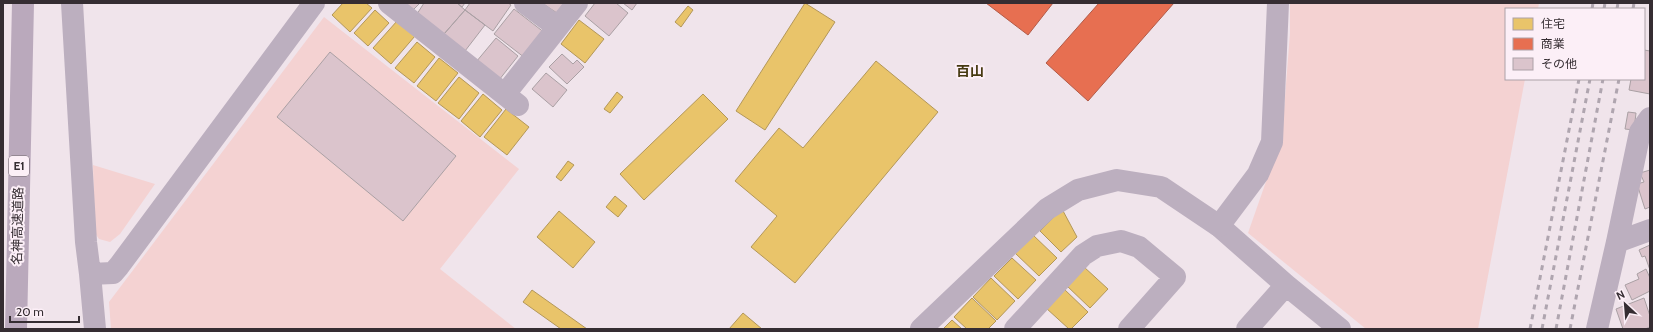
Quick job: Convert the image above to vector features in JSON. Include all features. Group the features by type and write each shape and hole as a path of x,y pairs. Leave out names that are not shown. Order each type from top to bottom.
{"highway":[{"name":"名神高速道路","path":"16,329 23,3"}],"street":[{"path":"72,3 86,242 95,329"},
{"path":"90,274 113,273 119,266 314,3"},
{"path":"389,3 512,99 557,27 577,3"},
{"path":"525,3 557,27"},
{"path":"1218,226 1258,174 1272,142 1278,3"},
{"path":"1597,329 1640,132 1650,118"},
{"path":"922,329 1046,209 1078,190 1117,180 1161,187 1218,226 1286,285 1340,329"},
{"path":"1617,242 1650,230"},
{"path":"1015,329 1083,255 1098,246 1120,241 1139,247 1175,277 1129,329"},
{"path":"1247,329 1286,285"}],"shaded area":[{"path":"1290,3 1539,3 1538,8 1505,8 1505,80 1525,80 1478,329 1366,329 1248,233 1282,136 1290,33"},
{"path":"324,17 519,169 440,269 516,329 111,329 109,302"},
{"path":"93,165 155,184 120,234 110,242 99,239 95,233"}],"building: 住宅":[{"path":"343,3 366,3 372,8 350,32 332,15"},
{"path":"805,3 835,22 765,130 736,111"},
{"path":"688,6 693,10 681,27 675,22"},
{"path":"375,10 389,23 368,46 354,33"},
{"path":"579,20 604,39 585,63 561,44"},
{"path":"397,21 415,36 391,64 373,48"},
{"path":"417,42 435,57 414,83 395,68"},
{"path":"439,58 458,73 436,101 417,86"},
{"path":"876,61 938,112 795,283 751,247 777,216 735,181 779,128 803,148"},
{"path":"459,77 479,93 459,119 438,103"},
{"path":"617,92 623,97 610,113 604,109"},
{"path":"483,94 502,110 480,137 461,121"},
{"path":"703,94 728,119 644,200 620,174"},
{"path":"506,109 529,127 507,155 484,137"},
{"path":"568,161 574,165 561,181 556,177"},
{"path":"615,196 627,206 618,217 606,207"},
{"path":"1062,209 1077,237 1061,252 1040,231"},
{"path":"559,211 595,242 573,268 537,237"},
{"path":"1033,235 1057,258 1039,276 1015,253"},
{"path":"1012,258 1036,280 1018,299 994,276"},
{"path":"1084,267 1108,289 1090,308 1066,285"},
{"path":"991,278 1015,301 997,320 973,297"},
{"path":"1064,289 1088,312 1071,329 1069,329 1046,308"},
{"path":"532,290 587,329 561,329 523,302"},
{"path":"972,298 996,321 988,329 967,329 954,317"},
{"path":"743,313 762,329 729,329"},
{"path":"952,320 962,329 943,329"}],"building: 商業":[{"path":"986,3 1053,3 1028,35"},
{"path":"1099,3 1174,3 1088,101 1046,63"}],"building: その他":[{"path":"404,3 420,3 412,11"},
{"path":"424,3 457,3 465,10 444,34 417,14"},
{"path":"457,3 465,3 462,7"},
{"path":"470,3 508,3 511,5 493,31 465,10"},
{"path":"542,3 564,3 557,13"},
{"path":"595,3 616,3 628,13 609,36 585,16"},
{"path":"623,3 637,3 632,10"},
{"path":"514,9 545,33 525,58 494,34"},
{"path":"465,10 485,25 465,51 444,34"},
{"path":"496,38 518,56 499,80 476,62"},
{"path":"1645,50 1650,51 1650,94 1629,90 1631,80 1645,80"},
{"path":"330,52 456,156 403,221 277,117"},
{"path":"562,54 573,64 577,60 584,67 567,84 549,67"},
{"path":"546,73 567,90 553,107 532,89"},
{"path":"1628,112 1636,113 1634,130 1625,129"},
{"path":"1650,170 1650,207 1645,209 1637,184 1644,182 1640,173"},
{"path":"1650,245 1650,270 1645,256 1642,257 1639,250"},
{"path":"1646,269 1650,278 1650,291 1632,300 1625,285 1639,279 1637,274"},
{"path":"1644,298 1650,316 1650,327 1645,329 1623,329 1616,309"}],"railway":[{"path":"1592,8 1593,3"},
{"path":"1604,8 1605,3"},
{"path":"1617,8 1618,3"},
{"path":"1633,8 1634,3"},
{"path":"1530,329 1579,80"},
{"path":"1542,329 1590,80"},
{"path":"1556,329 1603,80"},
{"path":"1570,329 1619,80"}],"district":[{"name":"百山","path":"970,71"}]}
